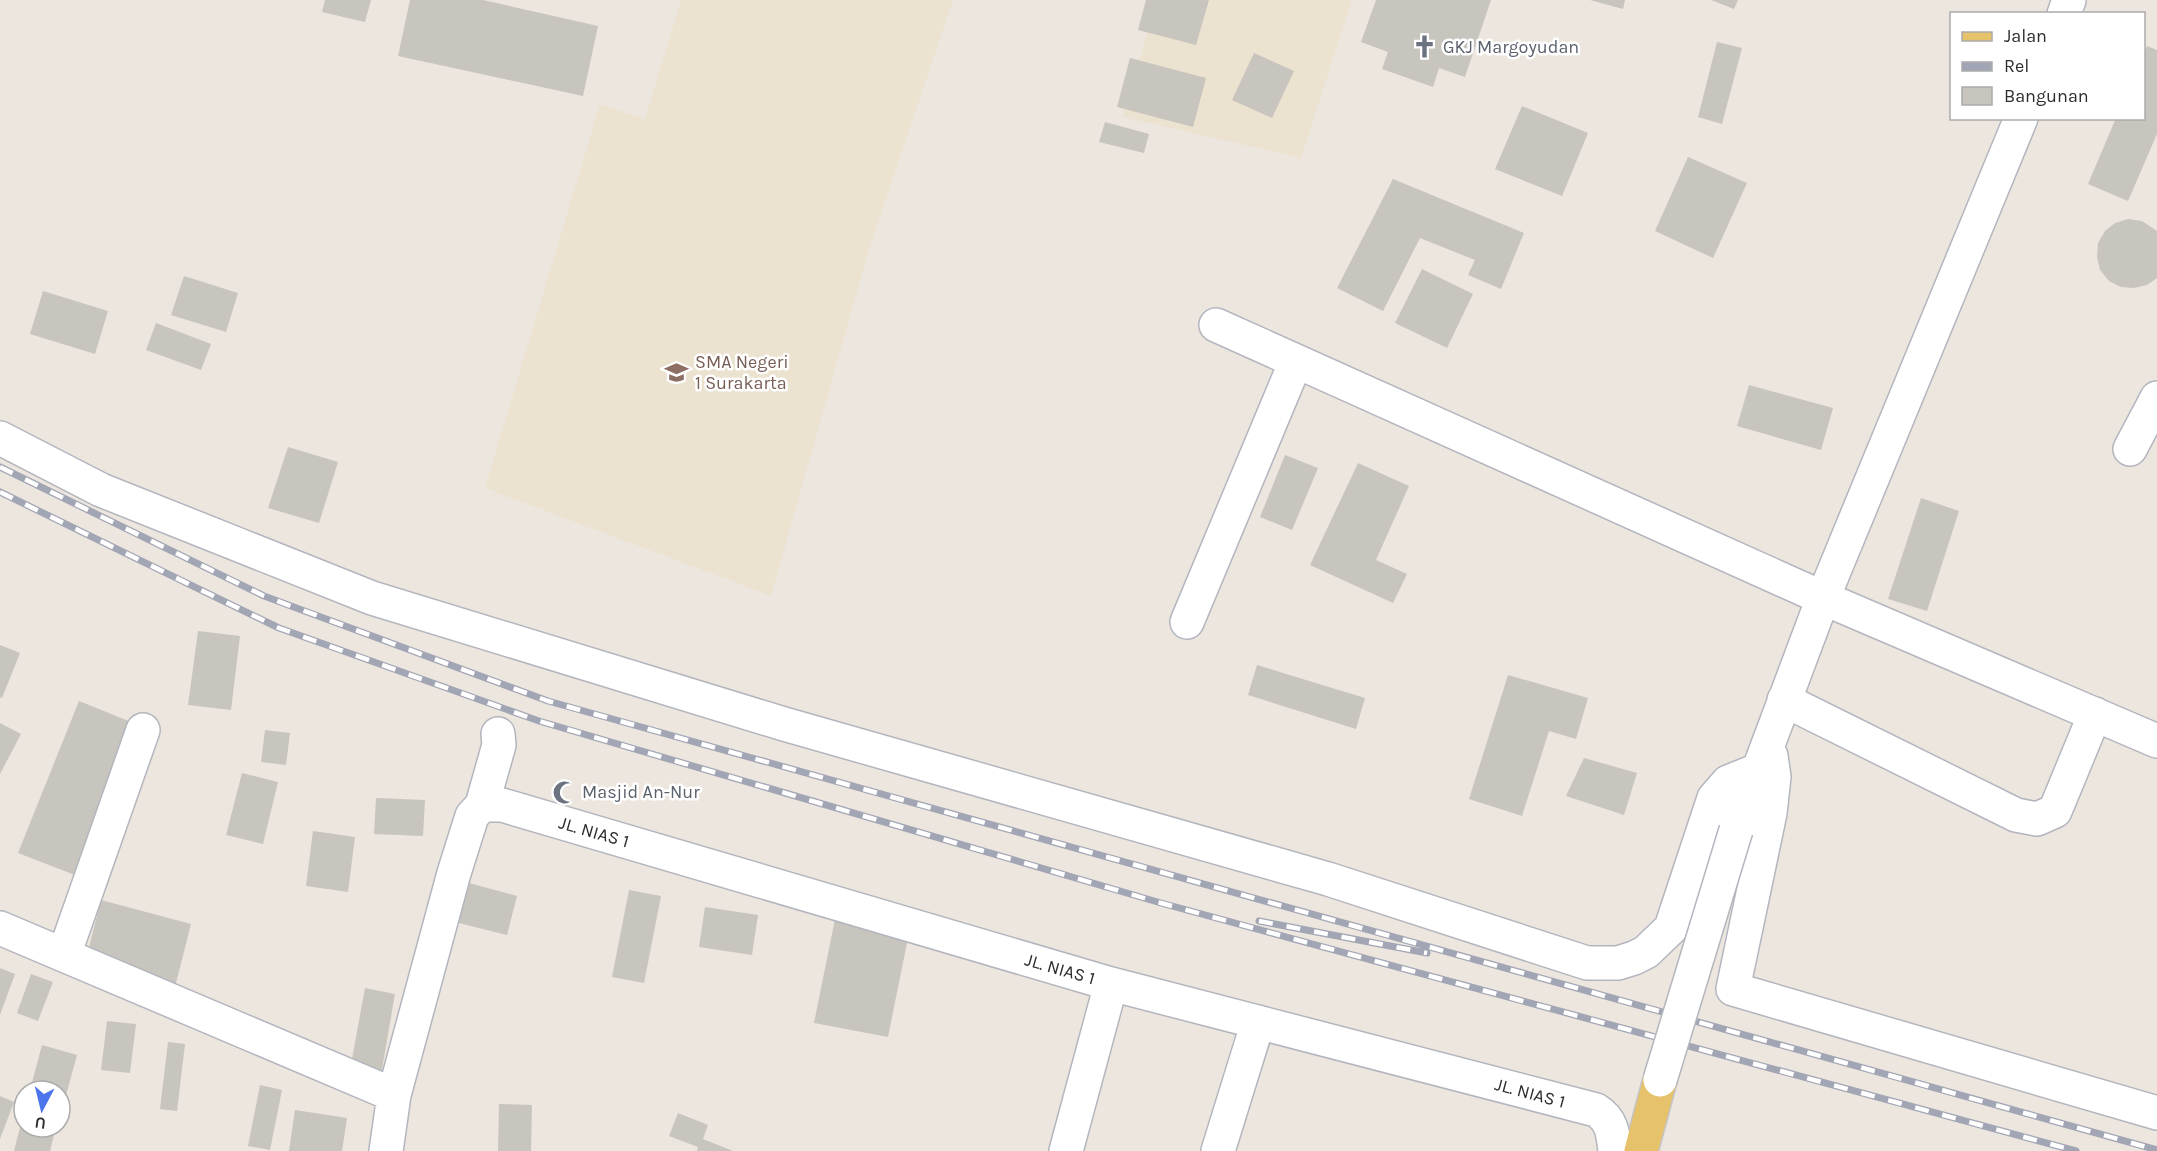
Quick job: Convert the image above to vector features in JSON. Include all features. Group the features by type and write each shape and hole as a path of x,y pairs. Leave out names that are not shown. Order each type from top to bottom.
{"main road":[{"path":"1641,1151 1660,1080"}],"street":[{"path":"1660,1080 1736,830 1762,758 1823,598 2020,120"},
{"path":"1216,325 1823,598 2157,741"},
{"path":"1187,622 1296,361"},
{"path":"2130,449 2157,398"},
{"path":"0,438 101,490 372,598 784,724 1328,879 1587,963 1618,963 1634,958 1646,952 1671,928 1714,798 1728,782 1762,758"},
{"path":"1784,700 2016,815 2037,819 2055,811 2095,714"},
{"path":"64,955 143,730"},
{"path":"386,1151 394,1095 454,873 472,816 482,805 499,745 498,734"},
{"path":"1762,758 1774,770 1770,813 1733,989 2157,1113"},
{"name":"JL. NIAS 1","path":"482,805 502,805 1111,984 1596,1110 1605,1115 1611,1124 1615,1151"},
{"path":"0,928 394,1095"},
{"path":"1066,1151 1111,984"},
{"path":"1218,1151 1258,1022"}],"shaded area":[{"name":"SMA Negeri 1 Surakarta","path":"681,0 953,0 867,256 771,596 485,488 600,104 645,119"},
{"path":"1157,0 1352,0 1301,158 1123,117"}],"building":[{"path":"325,0 371,0 365,22 322,12"},
{"path":"410,0 483,0 598,26 583,96 398,56"},
{"path":"1146,0 1209,0 1196,45 1138,30"},
{"name":"GKJ Margoyudan","path":"1376,0 1491,0 1465,77 1439,68 1433,87 1382,69 1388,52 1361,42"},
{"path":"1590,0 1625,0 1623,9"},
{"path":"1711,0 1738,0 1734,9"},
{"path":"1717,42 1742,48 1722,124 1698,117"},
{"path":"2147,46 2157,50 2157,134 2128,201 2088,184 2115,120 2145,120 2145,52"},
{"path":"1254,53 1294,71 1272,118 1232,100"},
{"path":"1130,58 1206,78 1193,127 1117,107"},
{"path":"1522,106 1588,133 1562,196 1495,169"},
{"path":"1105,122 1149,134 1144,153 1099,142"},
{"path":"1688,157 1747,183 1713,258 1655,231"},
{"path":"1393,179 1524,233 1501,289 1468,275 1475,260 1420,238 1383,311 1337,288"},
{"path":"2128,219 2142,221 2157,231 2157,278 2147,285 2134,288 2121,287 2109,281 2100,270 2097,257 2098,243 2105,231 2115,223"},
{"path":"1422,269 1473,294 1447,348 1395,323"},
{"path":"184,276 238,293 226,332 171,315"},
{"path":"43,291 108,311 95,354 30,334"},
{"path":"156,323 211,344 201,370 146,350"},
{"path":"1749,385 1833,408 1821,450 1737,426"},
{"path":"288,447 338,462 319,523 268,508"},
{"path":"1285,455 1318,468 1292,530 1260,517"},
{"path":"1358,463 1409,486 1376,560 1407,574 1393,603 1310,565"},
{"path":"1921,498 1959,511 1927,611 1888,599"},
{"path":"198,631 240,636 231,710 188,705"},
{"path":"0,645 20,653 2,698 0,697"},
{"path":"1257,665 1365,698 1356,729 1248,695"},
{"path":"1508,675 1588,698 1576,739 1549,731 1522,816 1469,799"},
{"path":"79,701 141,726 80,877 18,853"},
{"path":"0,723 21,734 0,774"},
{"path":"265,730 290,733 286,765 261,762"},
{"path":"1584,758 1637,773 1624,815 1566,796"},
{"path":"242,773 278,782 263,844 226,835"},
{"path":"376,798 425,800 423,836 374,834"},
{"path":"313,831 355,837 348,892 306,886"},
{"path":"465,882 517,896 507,935 455,922"},
{"path":"629,890 661,896 644,983 612,977"},
{"path":"101,900 191,924 175,987 85,963"},
{"path":"705,907 758,915 752,955 699,947"},
{"path":"835,919 909,933 888,1037 814,1023"},
{"path":"0,968 15,974 0,1015"},
{"path":"31,974 53,982 38,1021 17,1013"},
{"path":"365,988 395,994 381,1075 350,1070"},
{"path":"107,1021 136,1024 130,1073 101,1070"},
{"path":"168,1042 185,1044 177,1111 160,1109"},
{"path":"42,1045 77,1055 70,1079 33,1079"},
{"path":"260,1085 282,1090 270,1150 248,1146"},
{"path":"0,1096 12,1101 12,1107 0,1139"},
{"path":"499,1104 532,1105 531,1151 498,1151"},
{"path":"295,1110 347,1118 342,1151 289,1151"},
{"path":"678,1113 708,1125 703,1139 733,1151 697,1151 698,1147 669,1136"},
{"path":"17,1139 53,1139 50,1151 14,1151"}],"railway":[{"path":"0,467 264,596 548,701 2157,1150"},
{"path":"0,492 279,628 539,721 1161,903 2076,1151"},
{"path":"1259,921 1427,953"}],"place":[{"name":"GKJ Margoyudan","path":"1425,47"},
{"name":"SMA Negeri 1 Surakarta","path":"677,372"},
{"name":"Masjid An-Nur","path":"564,792"}]}
